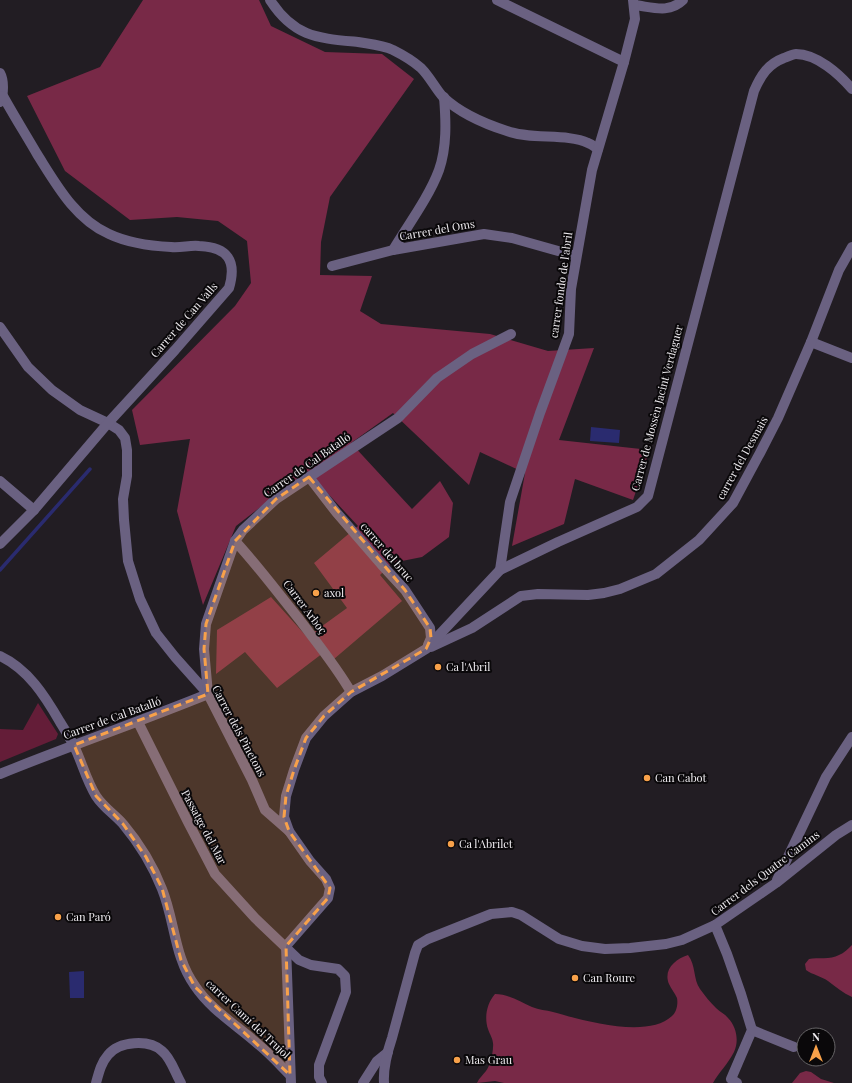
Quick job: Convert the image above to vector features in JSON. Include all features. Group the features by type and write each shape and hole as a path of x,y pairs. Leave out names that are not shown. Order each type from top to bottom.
{"street":[{"path":"270,0 278,13 294,27 311,36 371,44 391,49 403,55 421,68 444,97 478,120 509,132 578,140 588,143 598,150"},
{"path":"497,0 624,62"},
{"path":"634,3 663,10 678,5 683,0"},
{"name":"carrer fondo de l'abril","path":"500,570 510,502 569,334 571,289 592,170 635,19 634,3"},
{"name":"Carrer de Mossèn Jacint Verdaguer","path":"286,946 328,898 330,888 326,879 310,861 289,831 284,817 286,796 306,738 324,716 351,692 382,676 426,649 500,570 558,542 637,507 648,496 750,106 760,77 768,67 778,60 795,54 812,58 827,67 852,89"},
{"path":"0,73 2,76 1,99"},
{"name":"Carrer del Oms","path":"393,250 432,186 439,169 444,145 446,120 444,97"},
{"name":"Carrer de Can Valls","path":"0,544 34,510 108,423 229,288 233,275 231,263 224,253 214,248 199,246 173,247 142,244 109,234 96,227 65,197 1,99"},
{"name":"Carrer del Oms","path":"393,250 484,234 512,238 576,256"},
{"path":"852,247 839,270 811,342 852,358"},
{"path":"332,266 393,250"},
{"name":"Carrer dels Pinetons","path":"0,327 10,344 28,368 52,390 80,410 108,423 119,430 125,438 127,450 127,476 123,499 124,520 128,561 140,599 156,633 175,658 208,694 252,780 265,810 289,831"},
{"name":"Carrer de Cal Batalló","path":"0,774 208,694 204,649 206,624 235,541 243,530 276,499 398,418 437,378 472,354 511,334"},
{"name":"carrer del Desmais","path":"426,649 472,628 521,596 538,594 588,595 620,589 656,574 699,540 733,503 778,418 811,342"},
{"name":"carrer del bruc","path":"309,477 336,512 405,590 421,613 430,628 431,638 426,649"},
{"path":"0,481 34,510"},
{"name":"Carrer Arboç","path":"235,541 256,564 309,632 351,692"},
{"name":"carrer Camí del Trujol","path":"0,656 10,661 27,676 43,694 74,745 96,796 102,805 123,824 146,857 162,888 181,960 195,987 222,1014 260,1045 290,1079"},
{"name":"Passatge del Mar","path":"138,722 215,874 255,918 299,960 311,965 338,969 345,976 346,992 319,1065 319,1077 322,1083"},
{"path":"776,883 826,777 852,737"},
{"name":"Carrer dels Quatre Camins","path":"384,1083 384,1072 388,1052 418,946 428,939 491,914 512,912 521,915 559,939 582,946 605,949 630,948 666,944 682,940 716,925 776,883 836,835 852,825"},
{"path":"716,925 728,954 752,1030 731,1079 736,1083"},
{"path":"286,946 290,1079"},
{"path":"752,1030 794,1047"},
{"path":"96,1083 101,1065 110,1053 126,1044 138,1042 150,1044 162,1050 169,1058 181,1083"},
{"path":"363,1083 377,1061 388,1052"}],"highlighted area":[{"path":"309,477 405,590 430,628 431,638 426,649 351,692 324,716 306,738 294,770 286,796 284,817 289,831 330,888 328,898 286,946 290,1075 195,987 181,960 162,888 146,857 123,824 96,796 74,745 208,694 204,649 206,624 235,541 276,499"}],"shaded area":[{"path":"143,0 259,0 271,26 325,52 382,54 414,79 330,197 321,242 320,275 372,276 360,311 381,324 490,334 548,351 594,348 559,440 650,450 633,500 575,479 564,524 512,546 525,473 480,452 469,485 393,413 351,443 412,509 440,481 453,503 449,537 422,557 392,563 380,575 402,601 334,659 327,650 277,688 245,652 216,674 217,630 271,597 307,637 347,608 314,563 358,526 307,471 236,526 203,605 177,511 190,439 140,445 132,410 235,306 251,283 247,241 218,221 177,217 130,220 65,171 27,96 100,67"},
{"path":"591,427 620,430 619,443 590,441"},
{"path":"38,703 58,734 56,739 0,762 0,729 23,730"},
{"path":"852,945 852,997 825,979 806,970 805,964 809,959 835,957"},
{"path":"688,955 691,959 696,981 700,989 714,1006 731,1022 737,1039 734,1052 713,1083 504,1083 495,1081 477,1083 487,1069 492,1056 493,1042 488,1029 486,1015 490,1002 495,994 509,997 537,1009 597,1023 632,1027 648,1026 662,1022 673,1015 677,1007 677,998 669,984 669,970 675,962"},
{"path":"84,971 84,998 70,998 69,972"},
{"path":"806,1071 811,1072 821,1079 834,1083 792,1083 800,1073"}],"waterway":[{"path":"0,570 90,469"}],"place":[{"name":"axol","path":"316,593"},
{"name":"Ca l'Abril","path":"438,667"},
{"name":"Can Cabot","path":"647,778"},
{"name":"Ca l'Abrilet","path":"451,844"},
{"name":"Can Paró","path":"58,917"},
{"name":"Can Roure","path":"575,978"},
{"name":"Mas Grau","path":"457,1060"}]}
